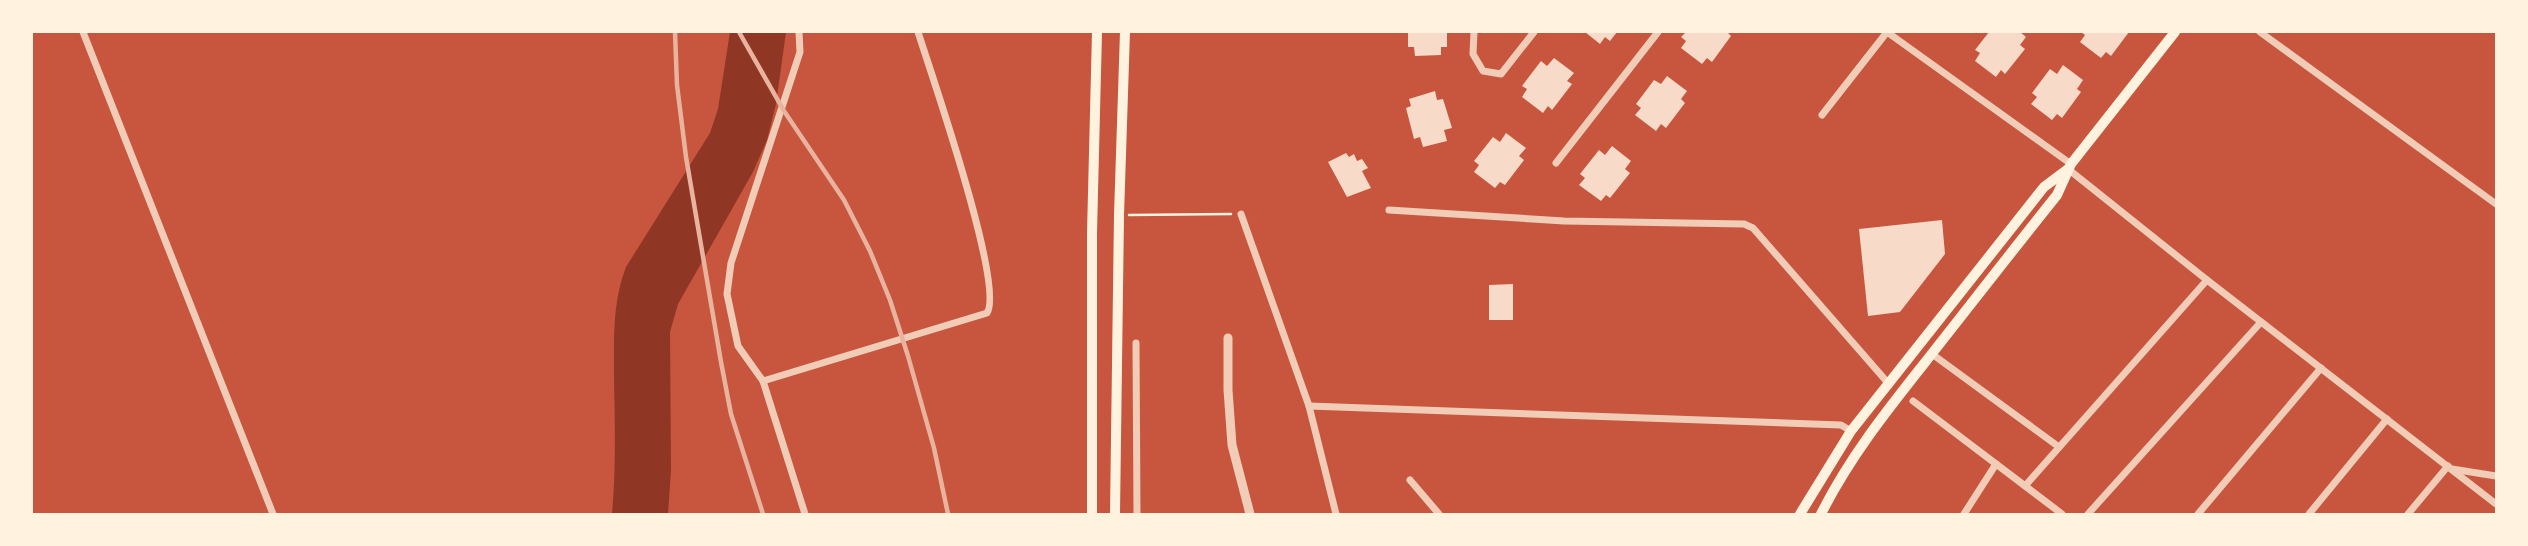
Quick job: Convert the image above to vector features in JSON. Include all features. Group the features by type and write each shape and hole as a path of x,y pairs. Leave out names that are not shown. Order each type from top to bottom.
{"main road":[{"path":"1093,514 1093,233 1097,32"},
{"path":"1115,514 1119,215 1125,32"},
{"path":"1800,514 1851,431 1888,383 2044,187 2070,166 2175,32"},
{"path":"1821,514 1850,462 1901,391 2057,195 2070,166"},
{"path":"1888,383 1901,391"}],"street":[{"path":"83,32 273,514"},
{"path":"799,32 800,52 731,263 727,294 738,346 764,381 806,514"},
{"path":"764,381 987,313 990,308 991,288 975,215 918,32"},
{"path":"1474,32 1473,54 1483,71 1501,74 1534,32"},
{"path":"1556,163 1658,32"},
{"path":"1822,116 1887,32 2070,166 2207,280 2497,504"},
{"path":"2260,32 2497,204"},
{"path":"1389,210 1564,221 1744,224 1752,228 1888,383"},
{"path":"1241,214 1309,406 1336,514"},
{"path":"2025,486 2207,280"},
{"path":"2088,514 2262,322"},
{"path":"1228,338 1232,445 1250,514"},
{"path":"1136,344 1138,514"},
{"path":"1932,354 2059,447"},
{"path":"2198,514 2321,368"},
{"path":"1913,401 2062,514"},
{"path":"1309,406 1842,425 1851,431"},
{"path":"2309,514 2387,419"},
{"path":"1965,514 1996,464"},
{"path":"2450,468 2497,476"},
{"path":"2408,514 2450,468"},
{"path":"1410,480 1439,514"}],"path":[{"path":"1119,215 1241,214"}],"shaded area":[{"path":"730,32 786,32 776,104 767,140 753,172 678,304 670,332 671,470 668,514 612,514 615,447 614,336 621,281 626,267 710,133 718,109"}],"building":[{"path":"1408,32 1447,32 1447,47 1441,47 1441,55 1415,56 1414,47 1408,47"},
{"path":"1585,32 1617,32 1610,41 1605,37 1600,44"},
{"path":"1686,32 1727,32 1731,36 1712,62 1707,58 1702,64 1681,48 1686,41 1681,37"},
{"path":"1989,32 2020,32 2026,37 2020,45 2025,49 2005,74 2001,70 1996,77 1975,61 1980,53 1975,50"},
{"path":"2081,32 2129,32 2111,56 2106,52 2101,58 2080,42 2085,35"},
{"path":"1554,58 1574,73 1567,81 1572,84 1552,110 1548,106 1543,113 1522,97 1527,89 1522,86 1541,61 1547,66"},
{"path":"2063,65 2083,80 2077,89 2081,92 2062,118 2057,114 2052,120 2031,104 2037,97 2032,93 2050,69 2057,74"},
{"path":"1667,76 1687,91 1681,99 1685,103 1666,128 1661,124 1656,131 1635,115 1641,108 1636,104 1654,80 1661,84"},
{"path":"1435,91 1437,100 1443,99 1452,128 1444,130 1447,141 1423,147 1420,137 1414,139 1406,108 1411,106 1409,99"},
{"path":"1506,133 1526,148 1519,156 1524,160 1505,185 1500,182 1495,188 1474,172 1479,165 1474,161 1493,137 1500,142"},
{"path":"1612,146 1631,161 1625,169 1630,173 1610,198 1606,195 1601,201 1579,185 1585,178 1580,174 1599,150 1605,155"},
{"path":"1346,153 1349,157 1354,154 1357,161 1362,159 1368,168 1362,171 1371,188 1347,197 1328,162"},
{"path":"1942,220 1945,254 1900,312 1868,316 1859,229"},
{"path":"1513,284 1513,320 1489,320 1489,285"}],"railway":[{"path":"675,32 677,85 686,157 721,362 731,414 763,514"},
{"path":"739,32 784,111 844,200 870,251 890,300 908,356 934,448 948,514"}]}
